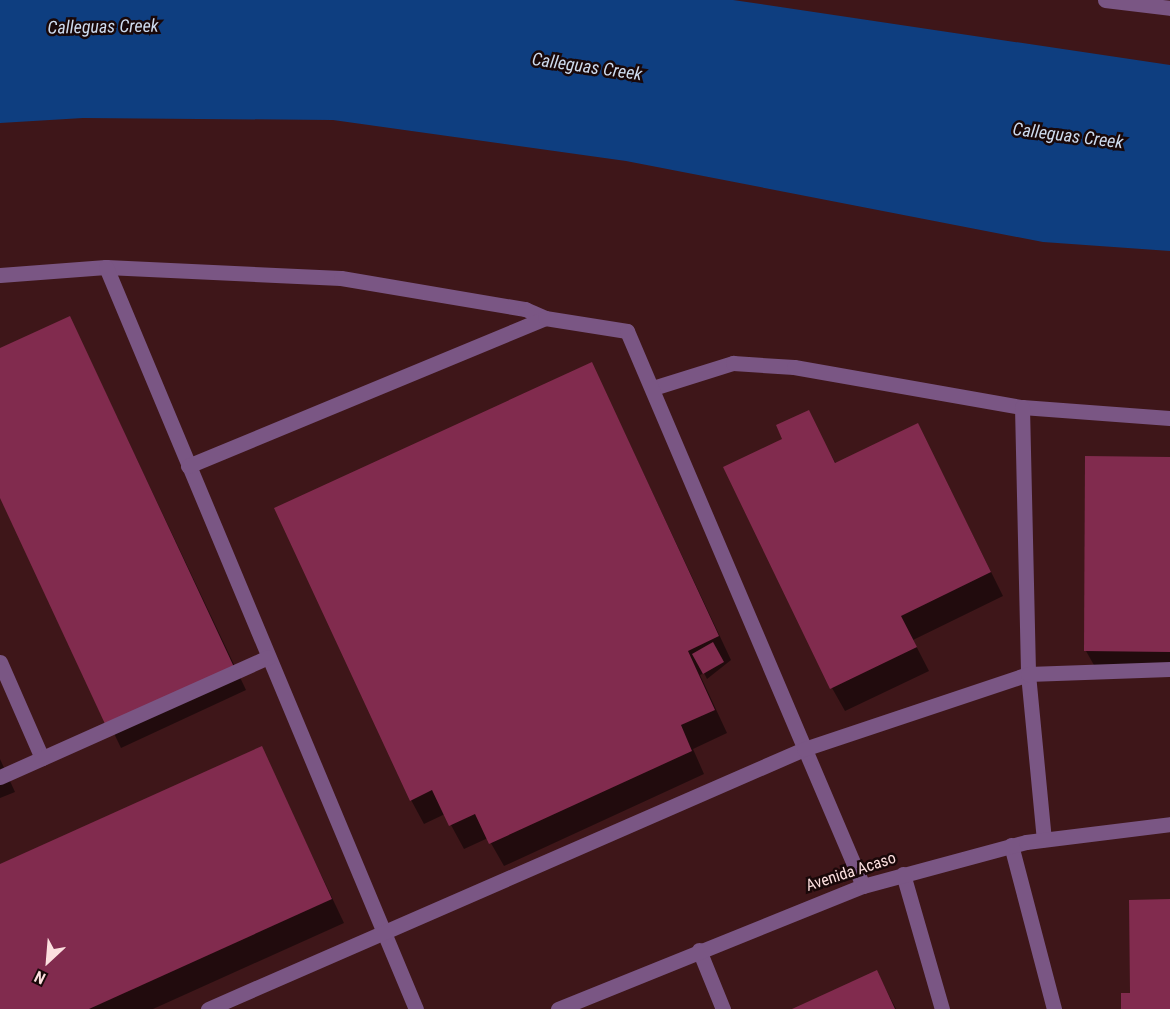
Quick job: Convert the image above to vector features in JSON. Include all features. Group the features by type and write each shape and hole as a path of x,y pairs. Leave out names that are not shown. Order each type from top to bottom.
{"street":[{"path":"1105,0 1170,8"},
{"path":"0,275 106,267 341,278 525,309 545,318 627,331 863,886"},
{"path":"106,267 416,1009"},
{"path":"188,466 545,318"},
{"path":"653,388 733,363 794,367 1022,407 1170,418"},
{"path":"1022,407 1028,674 1044,839"},
{"path":"0,777 268,657"},
{"path":"0,662 42,758"},
{"path":"208,1009 385,934 804,749 1028,674 1170,669"},
{"name":"Avenida Acaso","path":"558,1009 863,886 1011,845 1170,824"},
{"path":"1011,845 1054,1009"},
{"path":"903,874 942,1009"},
{"path":"699,951 723,1009"}],"water":[{"name":"Calleguas Creek","path":"0,0 733,0 1170,65 1170,251 1043,242 626,161 333,120 83,118 0,123"}],"building":[{"path":"70,316 234,667 106,726 0,498 0,348"},
{"path":"592,362 719,636 688,651 715,710 681,725 692,751 489,844 475,814 449,826 432,790 410,801 274,508"},
{"path":"809,410 835,463 918,423 991,572 901,616 917,647 830,689 723,467 782,439 776,425"},
{"path":"1085,456 1170,457 1170,652 1084,651"},
{"path":"713,642 724,662 703,674 692,654"},
{"path":"262,746 332,899 89,1009 0,1009 0,864"},
{"path":"1170,899 1170,1009 1121,1009 1121,993 1130,993 1129,900"},
{"path":"877,970 895,1009 792,1009"}]}
